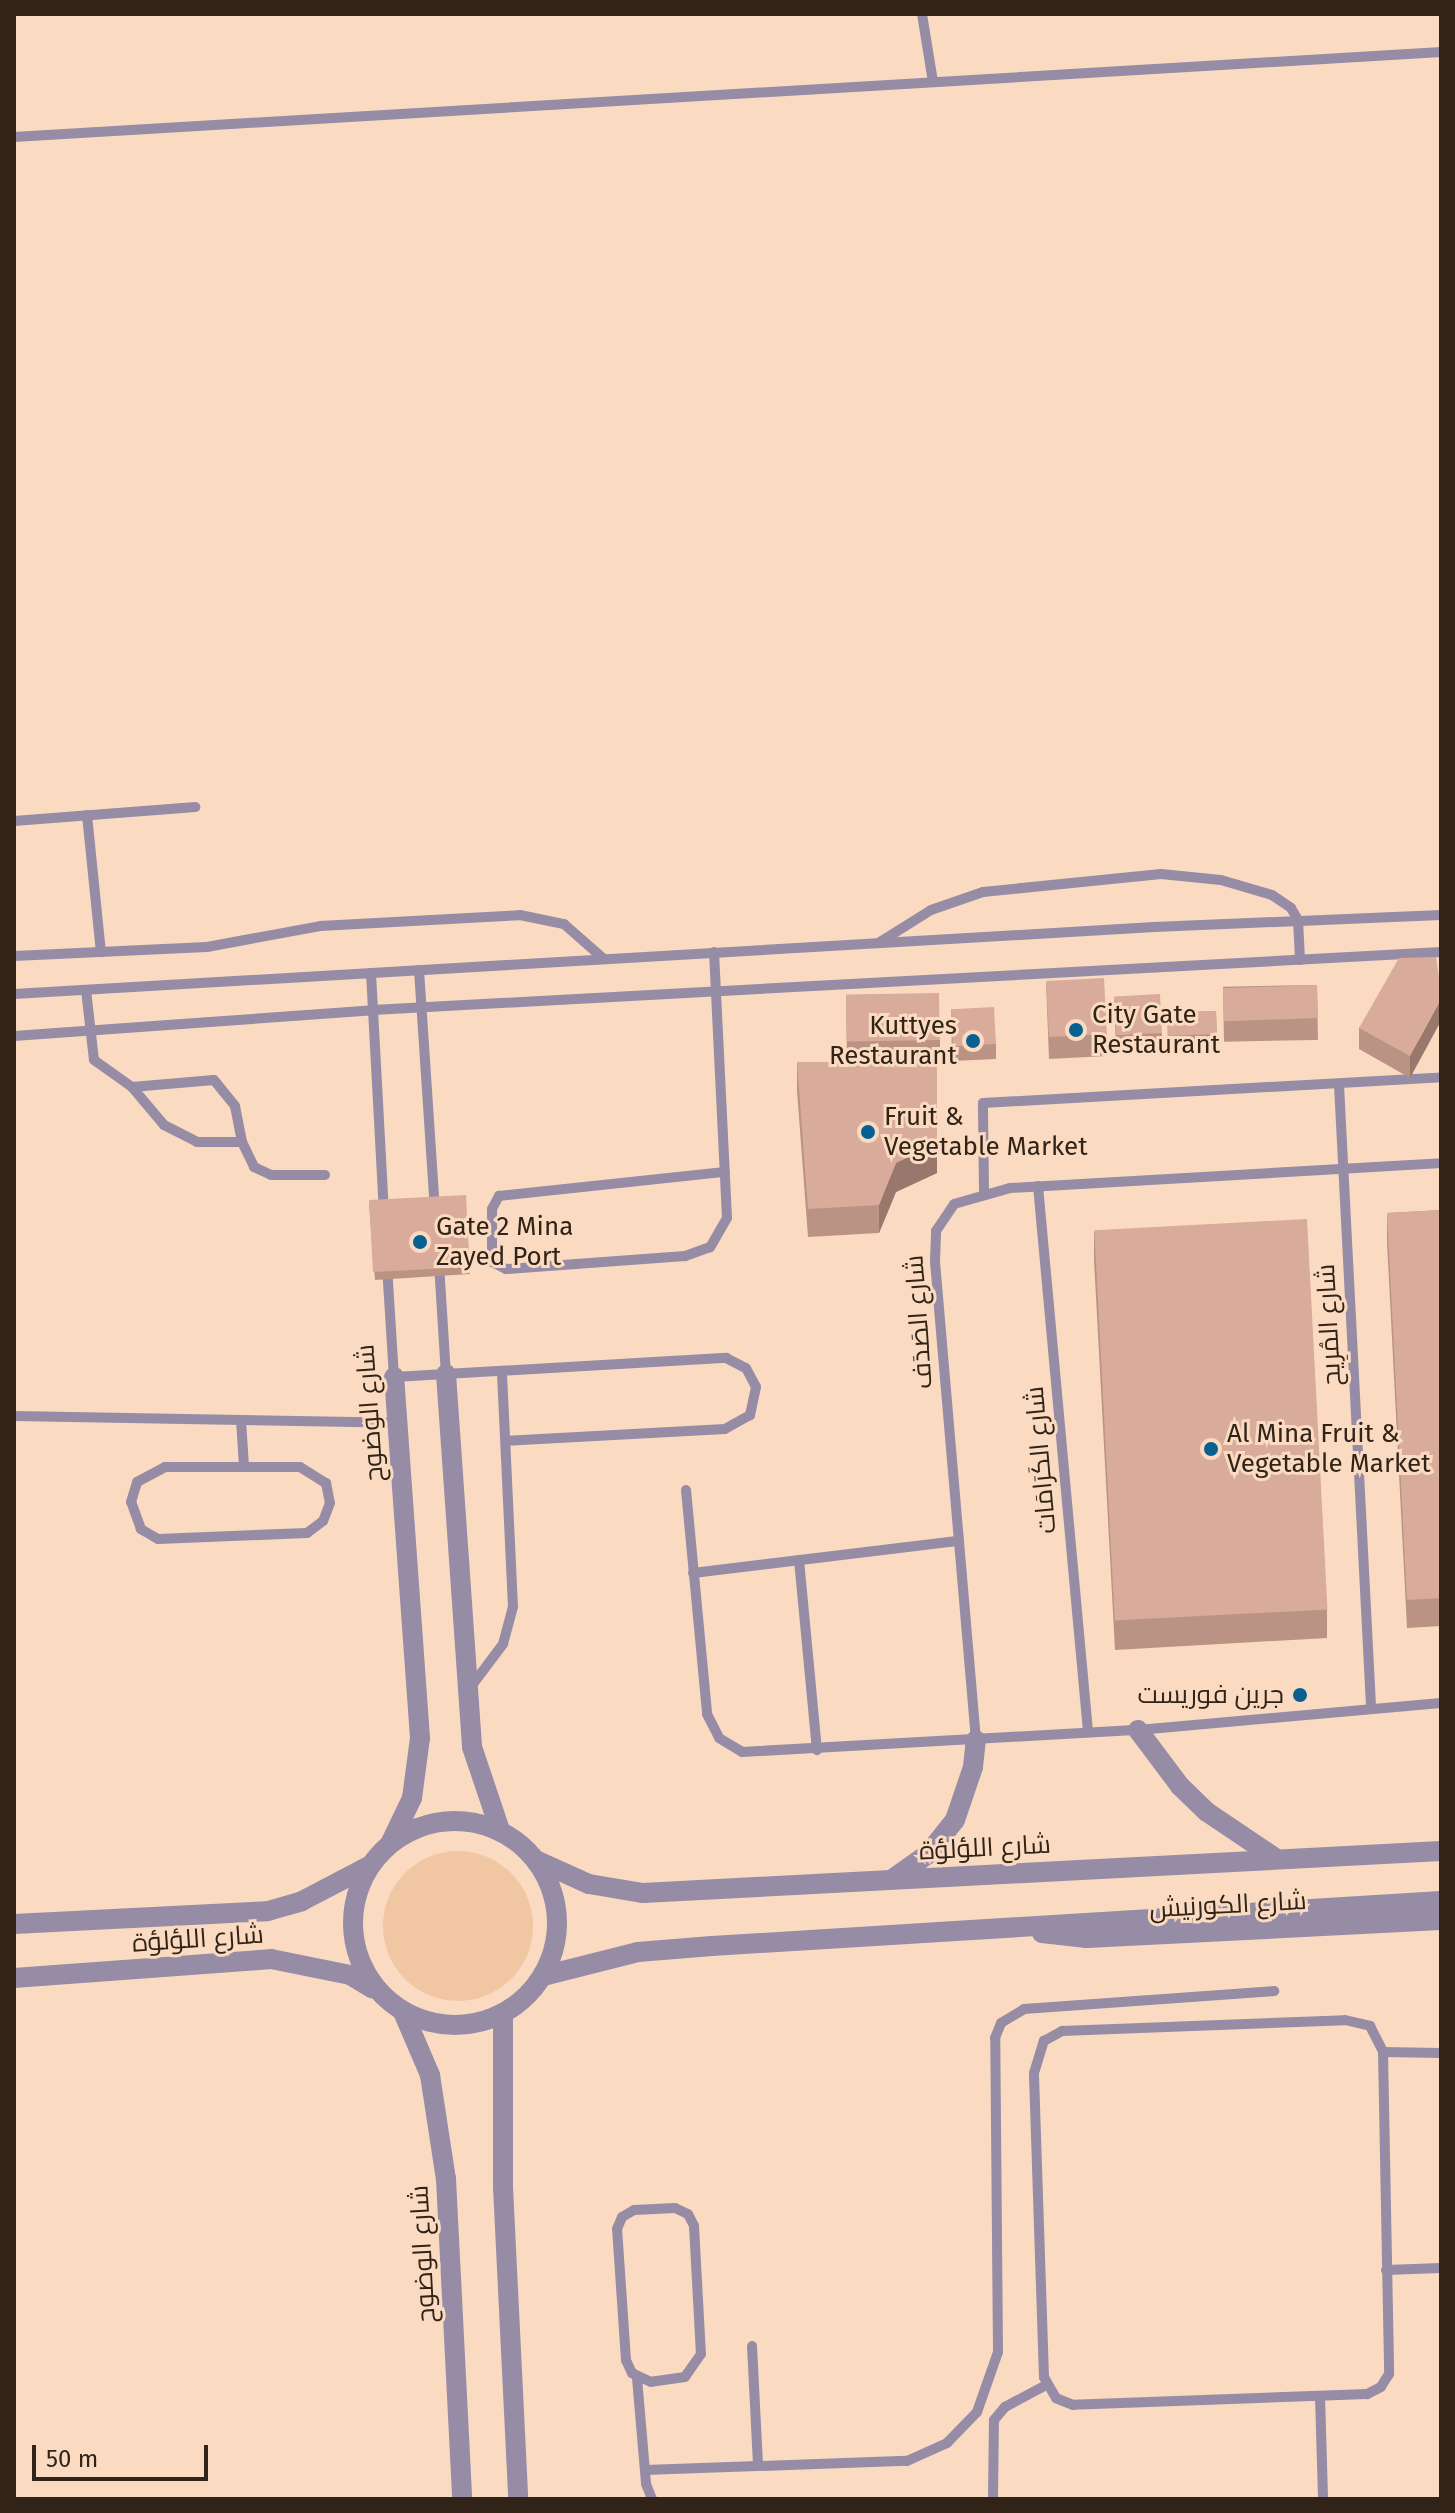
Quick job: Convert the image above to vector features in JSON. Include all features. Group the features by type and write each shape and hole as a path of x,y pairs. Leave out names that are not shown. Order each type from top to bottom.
{"street":[{"path":"446,1374 472,1747 500,1830"},
{"name":"شارع الوضوح","path":"390,1844 412,1798 420,1738 394,1377"},
{"path":"1138,1730 1173,1777 1207,1812 1274,1857"},
{"path":"893,1879 928,1854 955,1820 973,1767 976,1740"},
{"path":"443,1821 472,1821 500,1830 538,1861 552,1887 558,1917 555,1948 543,1976 503,2014 452,2026 403,2012 379,1992 354,1944 358,1889 371,1865 390,1844 415,1829 443,1821"},
{"name":"شارع اللؤلؤة","path":"538,1861 589,1884 643,1893 1274,1857 1441,1851"},
{"name":"شارع اللؤلؤة","path":"14,1924 268,1911 302,1901 371,1865"},
{"path":"543,1976 650,1951 1441,1901"},
{"name":"شارع الكورنيش","path":"1019,1927 1087,1938 1441,1920"},
{"name":"شارع اللؤلؤة","path":"14,1978 271,1959 350,1975 379,1992"},
{"name":"شارع الوضوح","path":"403,2012 430,2075 446,2179 462,2499"},
{"path":"503,2014 503,2187 518,2499"}],"lane":[{"path":"922,14 933,82"},
{"path":"14,137 1441,52"},
{"path":"14,821 195,807"},
{"path":"87,815 101,952"},
{"path":"878,943 931,910 983,892 1161,874 1249,886 1291,908 1298,920 1300,960"},
{"path":"14,956 207,947 320,926 520,915 564,924 604,959"},
{"path":"14,994 714,952 1441,915"},
{"path":"714,952 725,1172 727,1218 710,1247 685,1256 581,1264 506,1269 492,1262 492,1209 499,1196 725,1172"},
{"path":"14,1036 421,1007 1441,952"},
{"path":"419,970 437,1226"},
{"path":"371,973 385,1222"},
{"path":"86,990 88,1031 94,1060 132,1087 164,1125 197,1142 242,1142"},
{"path":"984,1191 983,1103 1441,1077"},
{"path":"132,1087 214,1080 235,1106 242,1142 254,1167 271,1175 325,1175"},
{"name":"شارع المُرِيح","path":"1339,1085 1371,1706"},
{"name":"شارع الصَدَف","path":"976,1740 936,1231 954,1204 984,1191 1038,1186 1343,1166 1441,1163"},
{"name":"شارع الكَرَامَات","path":"1038,1186 1088,1731"},
{"name":"شارع الوضوح","path":"387,1253 394,1377"},
{"path":"439,1257 446,1374"},
{"path":"394,1377 726,1358 746,1368 756,1387 750,1415 725,1429 506,1441"},
{"path":"468,1689 503,1644 513,1607 502,1371"},
{"path":"14,1416 396,1423"},
{"path":"241,1420 244,1467"},
{"path":"244,1467 300,1467 319,1475 330,1503 323,1521 307,1533 167,1540 149,1535 135,1521 132,1492 154,1469 244,1467"},
{"path":"686,1490 707,1714 719,1738 755,1754 1138,1730 1371,1706 1441,1703"},
{"path":"693,1573 959,1541"},
{"path":"799,1560 817,1750"},
{"path":"645,2470 907,2461 947,2443 982,2403 998,2352 995,2038 1007,2016 1024,2009 1274,1991"},
{"path":"1345,2020 1370,2026 1382,2041 1383,2052 1386,2270 1386,2381 1367,2394 1073,2405 1056,2398 1046,2385 1034,2073 1044,2041 1062,2031 1345,2020"},
{"path":"1383,2052 1441,2053"},
{"path":"637,2378 651,2382 678,2379 699,2361 694,2226 688,2214 675,2208 634,2210 622,2217 617,2229 626,2360 637,2378 645,2470 652,2499"},
{"path":"1386,2270 1441,2268"},
{"path":"752,2346 758,2466"},
{"path":"993,2499 994,2420 1005,2407 1046,2385"},
{"path":"1320,2396 1323,2499"}],"shaded area":[{"path":"458,1851 487,1857 511,1873 527,1897 533,1926 527,1955 511,1979 487,1995 458,2001 429,1995 405,1979 389,1955 383,1926 389,1897 405,1873 429,1857"}],"building":[{"path":"1436,957 1441,999 1410,1056 1359,1028 1399,958"},
{"path":"1104,978 1107,1034 1049,1037 1046,981"},
{"path":"1317,985 1318,1018 1224,1021 1223,988"},
{"path":"939,993 940,1040 847,1042 846,995"},
{"path":"1160,994 1162,1033 1116,1035 1114,996"},
{"path":"994,1007 996,1044 953,1046 951,1009"},
{"path":"1216,1011 1217,1034 1168,1036 1167,1013"},
{"name":"Fruit & Vegetable Market","path":"797,1062 937,1062 937,1144 896,1163 879,1205 808,1209"},
{"name":"Gate 2 Mina Zayed Port","path":"466,1195 470,1267 373,1272 369,1200"},
{"path":"1441,1210 1441,1598 1407,1600 1387,1213"},
{"name":"Al Mina Fruit & Vegetable Market","path":"1307,1219 1327,1609 1115,1621 1094,1230"}],"place":[{"name":"City Gate Restaurant","path":"1076,1030"},
{"name":"Kuttyes Restaurant","path":"973,1041"},
{"name":"Fruit & Vegetable Market","path":"868,1132"},
{"name":"Gate 2 Mina Zayed Port","path":"420,1242"},
{"name":"Al Mina Fruit & Vegetable Market","path":"1211,1449"},
{"name":"جرين فوريست","path":"1300,1695"}]}
